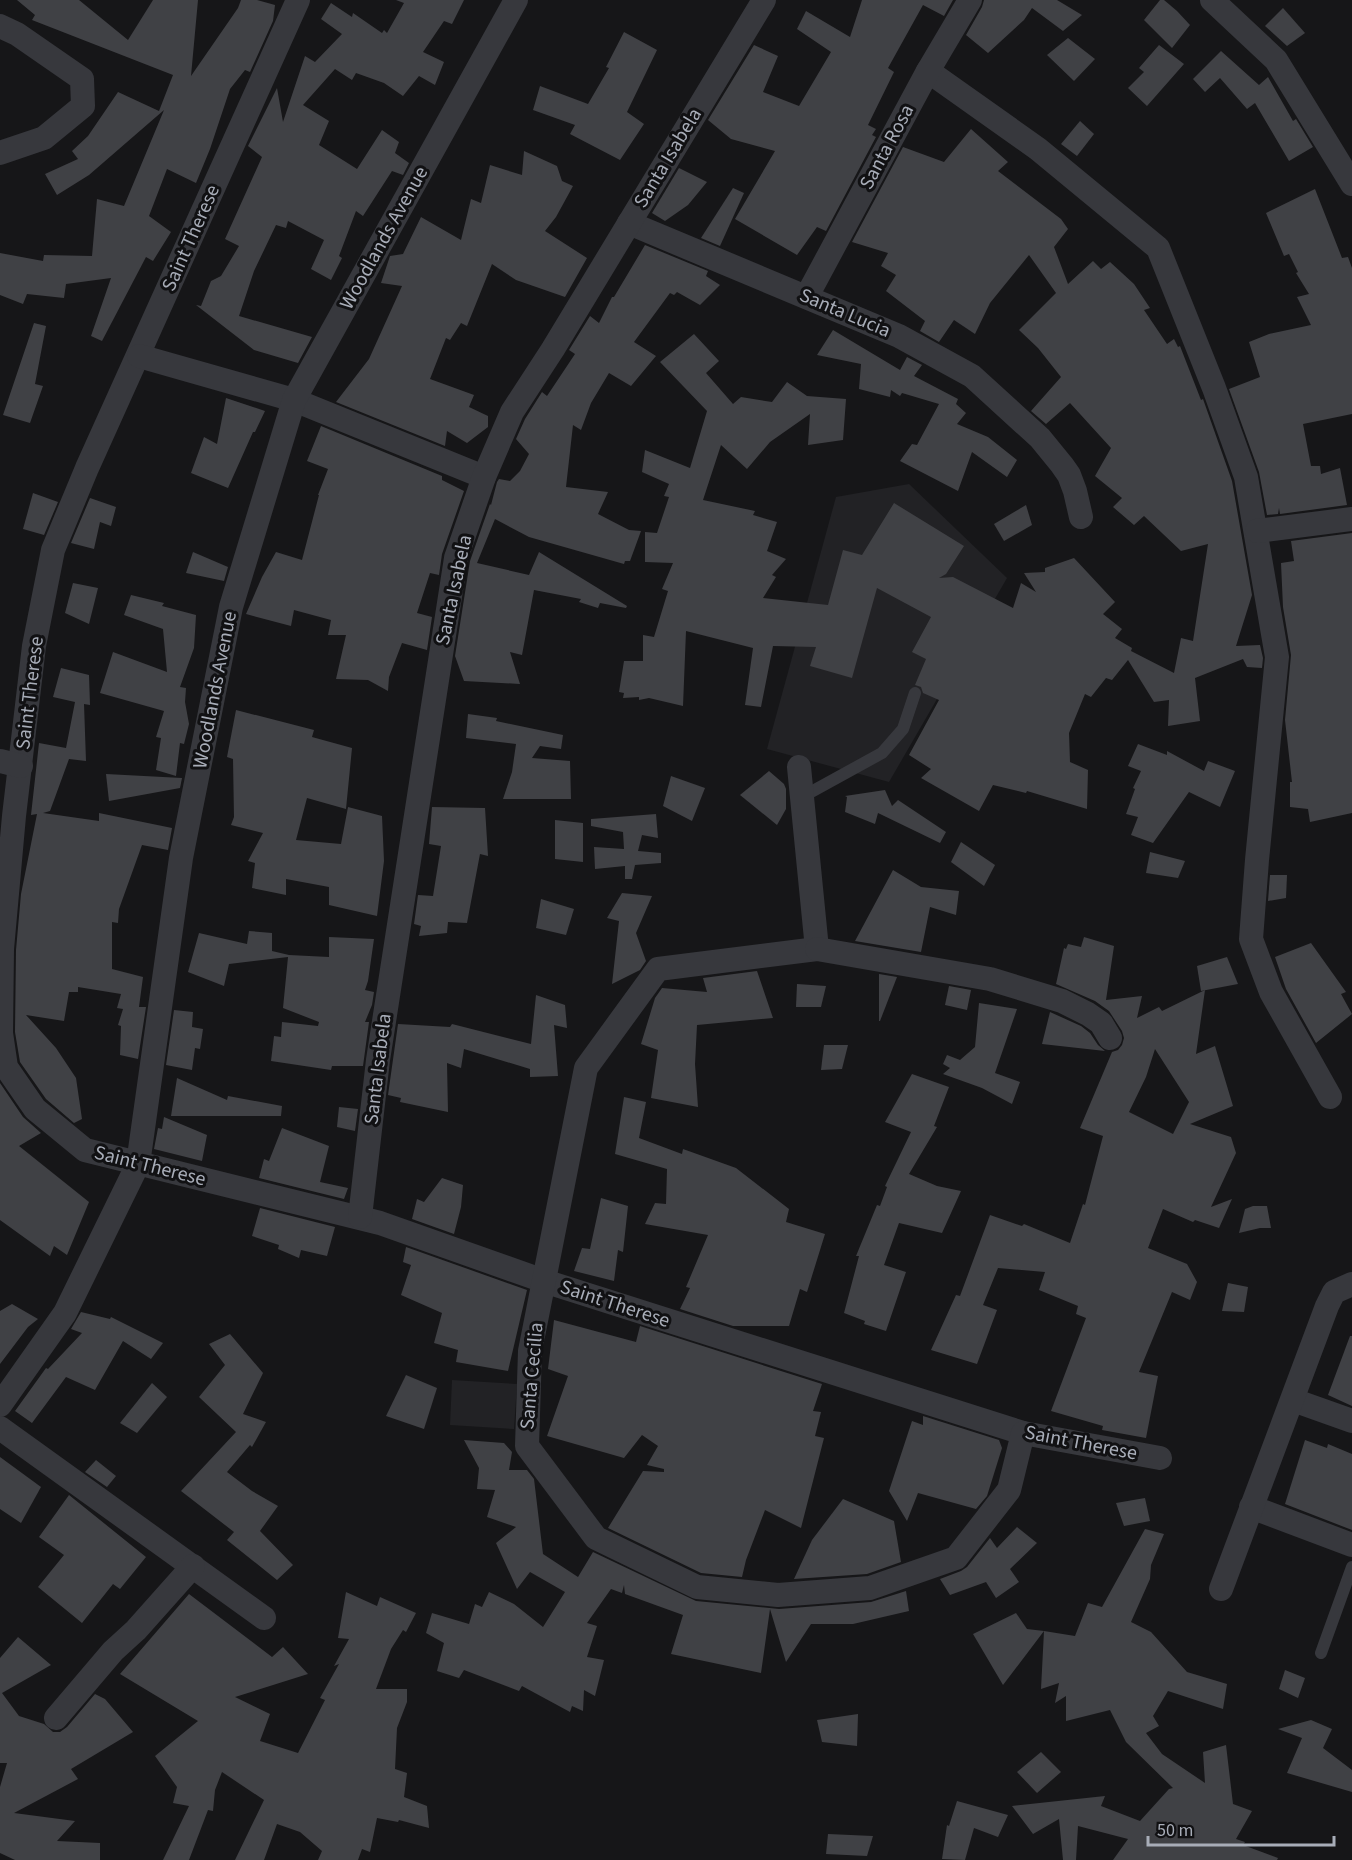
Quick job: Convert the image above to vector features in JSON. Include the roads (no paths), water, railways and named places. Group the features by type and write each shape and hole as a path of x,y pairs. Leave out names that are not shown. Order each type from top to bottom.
{"street":[{"name":"Saint Therese","path":"298,0 87,468 53,550 10,763 2,949 1,1033 6,1067 35,1109 85,1150 360,1217 544,1281 1023,1433 1160,1458"},
{"name":"Woodlands Avenue","path":"0,1405 64,1313 138,1164 181,858 231,607 294,400 516,0"},
{"name":"Santa Isabela","path":"360,1217 378,1060 456,558 483,477 512,412 553,349 764,0"},
{"name":"Santa Rosa","path":"807,296 928,71 970,0"},
{"path":"1212,0 1276,60 1352,184"},
{"path":"0,26 17,34 82,79 83,106 45,138 0,153"},
{"path":"928,71 1038,149 1158,248 1214,388 1246,477 1277,657 1251,939 1271,992 1330,1098"},
{"name":"Santa Lucia","path":"629,223 899,336 972,376 1040,438 1069,475 1081,518"},
{"path":"139,356 294,400 483,477"},
{"path":"1257,531 1352,519"},
{"path":"799,766 818,949"},
{"name":"Santa Cecilia","path":"1023,1433 1009,1490 956,1558 870,1588 778,1595 697,1587 596,1538 527,1446 530,1351 586,1068 658,969 818,949 990,980 1062,1001 1101,1023 1110,1038"},
{"path":"1221,1589 1327,1306 1334,1292 1352,1284"},
{"path":"1293,1400 1352,1421"},
{"path":"0,1428 264,1618"},
{"path":"1251,1507 1352,1545"},
{"path":"56,1718 113,1651 136,1630 193,1566"}],"lane":[{"path":"802,797 882,753 903,729 915,693"},
{"path":"1321,1653 1352,1567"}]}
